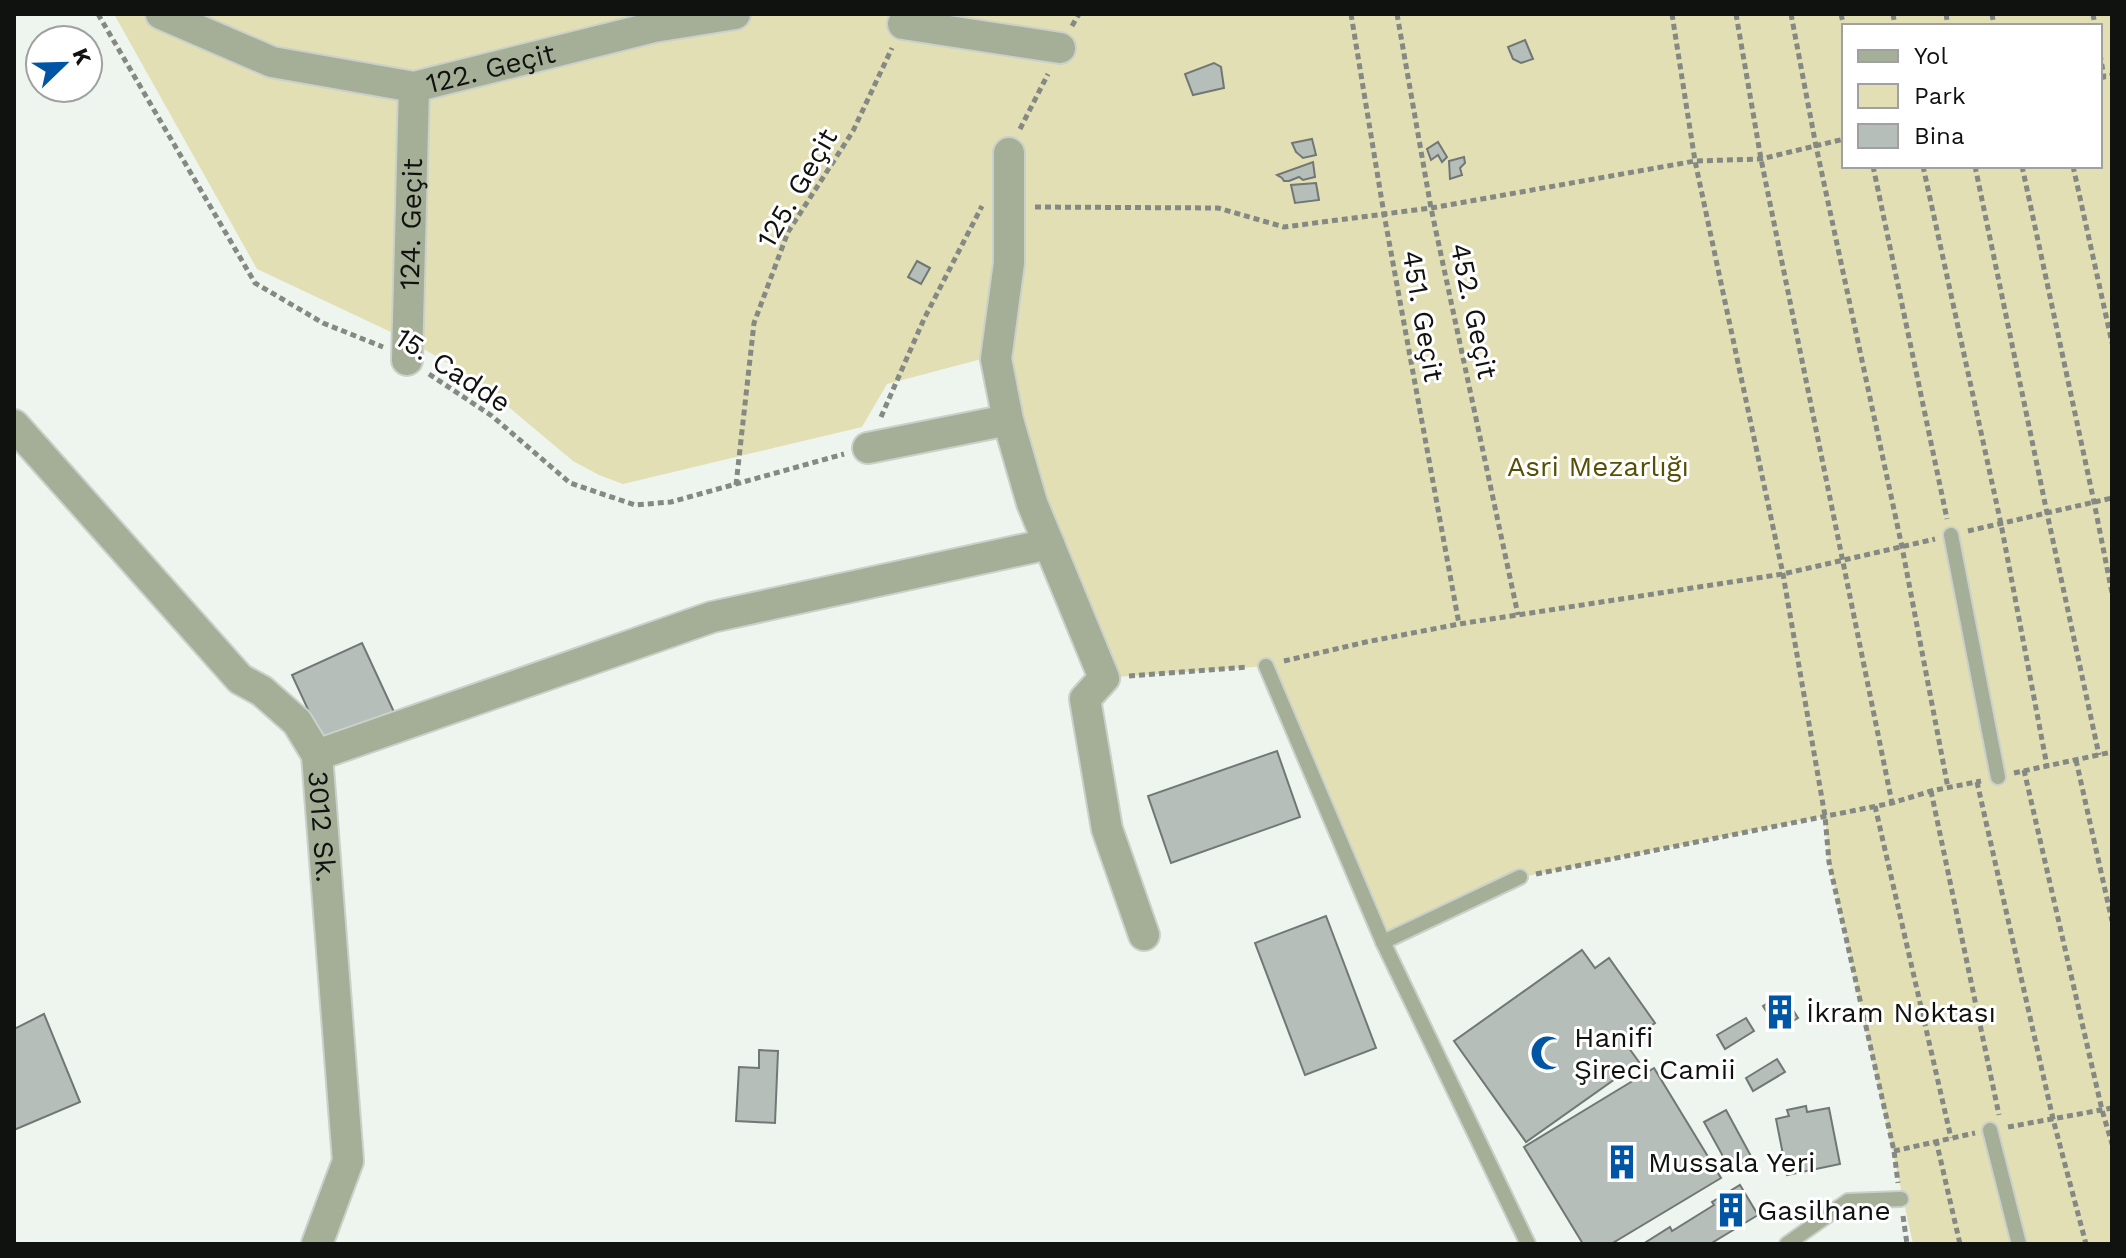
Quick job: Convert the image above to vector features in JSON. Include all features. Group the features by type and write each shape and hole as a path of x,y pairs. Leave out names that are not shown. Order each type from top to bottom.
{"street":[{"name":"122. Geçit","path":"161,14 272,62 414,87 653,20 735,14"},
{"path":"903,24 1060,48"},
{"name":"124. Geçit","path":"407,360 414,87"},
{"path":"1009,153 1009,263 996,359 1008,420 1032,503 1104,678 1085,699 1107,829 1144,935"},
{"path":"868,448 1008,420"},
{"name":"3012 Sk.","path":"14,425 240,679 262,691 297,722 317,755 348,1161 317,1244"},
{"path":"317,755 712,617 1049,544"}],"lane":[{"path":"1951,535 1998,777"},
{"path":"1266,666 1383,942 1528,1244"},
{"path":"1383,942 1520,877"},
{"path":"1996,1129 2019,1244"},
{"path":"1787,1244 1848,1201 1901,1199"}],"path":[{"name":"15. Cadde","path":"98,14 255,283 323,323 407,360 492,416 570,483 635,505 671,502 868,448"},
{"name":"451. Geçit","path":"1351,14 1459,624"},
{"name":"452. Geçit","path":"1397,14 1431,208 1518,615"},
{"path":"1672,14 1695,161 1783,574 1825,816 1829,862 1894,1151 1907,1244"},
{"path":"1736,14 1761,159 1892,803"},
{"path":"1791,14 1816,146 1902,547 1948,788"},
{"name":"125. Geçit","path":"736,485 754,323 788,232 853,131 903,24"},
{"path":"2102,77 2112,75"},
{"path":"1010,207 1218,208 1284,227 1431,208 1695,161 1761,159 1842,140"},
{"path":"1873,168 1951,535"},
{"path":"1923,168 2001,524 2047,766"},
{"path":"1975,168 2099,755"},
{"path":"2022,168 2112,593"},
{"path":"2073,168 2112,343"},
{"path":"868,448 890,396"},
{"path":"1104,678 1266,666 1459,624 1783,574 2112,498"},
{"path":"1520,877 1892,803 1931,791 2112,752"},
{"path":"2076,760 2112,921"},
{"path":"2024,770 2112,1144"},
{"path":"1977,782 2053,1119 2086,1244"},
{"path":"1931,791 1996,1129"},
{"path":"1875,806 1951,1138"},
{"path":"1936,1140 1960,1244"}],"green space":[{"name":"Asri Mezarlığı","path":"114,14 2112,14 2112,1244 1913,1244 1829,862 1825,816 1508,880 1382,935 1267,666 1104,678 993,356 887,384 862,427 623,484 573,461 475,379 410,341 257,269"}],"building":[{"path":"1525,40 1533,59 1521,63 1513,59 1508,47"},
{"path":"1214,63 1221,67 1224,88 1193,95 1185,74"},
{"path":"1312,139 1316,155 1303,158 1292,143"},
{"path":"1438,142 1447,157 1442,162 1438,155 1431,160 1427,149"},
{"path":"1464,157 1465,163 1460,168 1462,175 1450,179 1449,161"},
{"path":"1313,162 1315,177 1284,181 1277,175"},
{"path":"1316,183 1319,200 1295,203 1291,185"},
{"path":"917,261 930,268 921,284 908,277"},
{"path":"362,643 394,712 324,744 292,675"},
{"path":"1277,751 1300,817 1171,863 1148,796"},
{"path":"1326,916 1376,1048 1305,1075 1255,943"},
{"name":"Hanifi Şireci Camii","path":"1582,950 1595,968 1609,958 1655,1023 1626,1044 1639,1062 1526,1142 1454,1041"},
{"name":"İkram Noktası","path":"1783,994 1798,1018 1778,1030 1763,1006"},
{"path":"44,1014 80,1102 14,1130 14,1029"},
{"path":"1746,1018 1754,1031 1725,1049 1717,1035"},
{"path":"759,1050 778,1051 775,1123 736,1121 739,1067 759,1068"},
{"path":"1777,1059 1785,1072 1753,1091 1746,1078"},
{"name":"Mussala Yeri","path":"1654,1068 1721,1178 1611,1244 1583,1244 1524,1147"},
{"path":"1806,1106 1807,1112 1829,1108 1840,1164 1787,1175 1776,1119 1789,1116 1787,1110"},
{"path":"1726,1110 1752,1158 1730,1169 1704,1122"},
{"name":"Gasilhane","path":"1740,1185 1758,1215 1710,1244 1643,1244 1670,1227 1672,1231"}],"place":[{"name":"İkram Noktası","path":"1780,1012"},
{"name":"Hanifi Şireci Camii","path":"1548,1053"},
{"name":"Mussala Yeri","path":"1622,1162"},
{"name":"Gasilhane","path":"1731,1210"}]}
